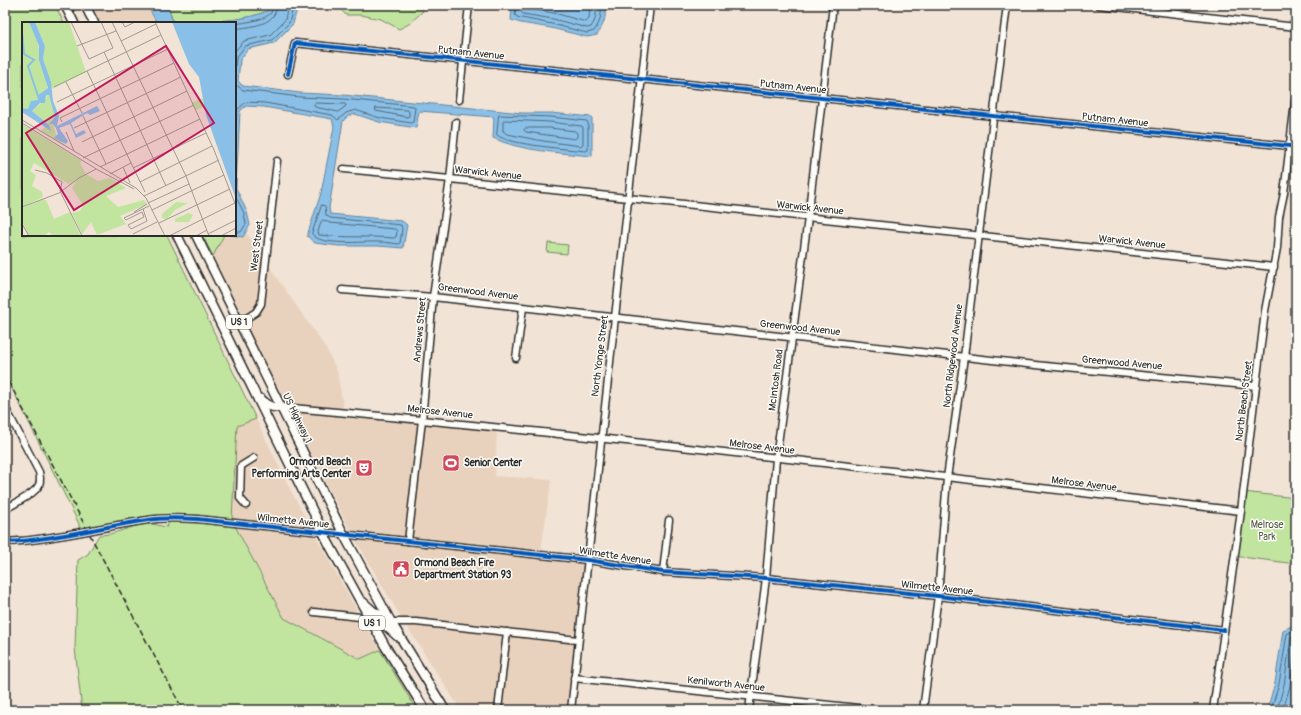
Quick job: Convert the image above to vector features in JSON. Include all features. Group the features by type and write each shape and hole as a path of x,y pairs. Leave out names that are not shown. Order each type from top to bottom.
{"main road":[{"path":"65,5 74,22"},
{"path":"85,5 94,22"},
{"name":"US 1","path":"177,236 323,532 369,618 425,709"},
{"name":"US Highway 1","path":"196,236 344,535 391,622 445,710"},
{"path":"255,394 268,406 273,408 281,408"},
{"path":"358,597 373,611 391,622"},
{"path":"369,618 386,626 402,640"}],"street":[{"path":"459,100 464,60 468,5"},
{"name":"North Yonge Street","path":"571,710 650,5"},
{"name":"McIntosh Road","path":"749,710 766,578 776,459 808,218 833,5"},
{"name":"North Ridgewood Avenue","path":"923,710 938,596 947,478 964,357 1007,5"},
{"path":"1099,5 1296,27"},
{"name":"Putnam Avenue","path":"288,74 295,43 1290,146"},
{"name":"North Beach Street","path":"1213,710 1241,512 1265,311 1274,267 1296,94"},
{"name":"Andrews Street","path":"408,541 422,420 433,297 450,178 456,122"},
{"name":"West Street","path":"239,323 256,312 261,304 277,160"},
{"name":"Warwick Avenue","path":"344,169 450,178 808,218 1274,267"},
{"name":"Greenwood Avenue","path":"342,290 433,297 964,357 1256,386"},
{"path":"516,358 523,308"},
{"path":"5,407 39,472 41,480 40,485 34,491 5,509"},
{"name":"Melrose Avenue","path":"281,408 422,420 601,438 1241,512"},
{"path":"246,505 240,498 241,466 254,458"},
{"name":"Wilmette Avenue","path":"5,542 31,540 149,520 172,518 197,519 588,560 663,572 766,578 938,596 1224,630"},
{"path":"663,572 669,520"},
{"path":"314,612 369,618"},
{"path":"391,622 416,622 578,640"},
{"path":"498,710 507,632"},
{"name":"Kenilworth Avenue","path":"574,678 877,710"}],"shaded area":[{"path":"91,5 147,5 156,22 99,22"},
{"path":"246,233 263,258 256,307 243,317 213,256 223,236 243,237"},
{"path":"268,265 325,347 337,371 344,410 287,405 245,322 258,314 262,309 264,304"},
{"path":"290,412 418,423 406,538 351,532"},
{"path":"256,419 311,528 232,519 237,426","holes":["256,454 258,459 244,468 243,496 250,505 245,509 237,498 238,466"]},
{"path":"424,423 497,431 495,476 551,480 541,552 411,538"},
{"path":"235,526 315,535 359,614 312,609 311,615 362,621 380,650 360,659 284,618"},
{"path":"355,539 584,562 576,637 510,628 402,619"},
{"path":"406,625 504,634 495,710 461,710"},
{"path":"510,635 575,643 567,710 501,710"}],"green space":[{"path":"5,5 55,5 64,22 22,22 22,236 167,236 256,419 237,426 232,519 194,515 159,515 79,529 79,524 5,374"},
{"path":"168,5 269,5 268,11 243,18 200,22 173,22"},
{"path":"336,5 422,5 423,11 409,24 399,29 381,19 361,15 346,15"},
{"path":"203,236 223,236 213,256"},
{"path":"548,243 568,245 567,254 547,252"},
{"name":"Melrose Park","path":"1243,492 1296,498 1296,564 1234,556"},
{"path":"169,521 235,526 284,618 360,659 380,650 417,710 82,710 75,648 78,560 88,554 99,535 111,534 145,524 167,527"}],"water":[{"path":"147,5 168,5 173,22 156,22"},
{"path":"269,5 298,5 293,24 274,43 248,49 240,60 238,81 243,86 300,93 343,95 522,113 551,113 592,117 592,156 528,149 493,138 494,117 419,111 416,128 379,122 355,114 348,116 343,121 329,208 330,214 402,221 407,225 403,248 378,246 338,246 315,243 307,236 321,193 334,127 332,119 264,107 246,106 240,111 236,188 236,22 200,22 243,18 267,11"},
{"path":"512,5 605,5 605,17 603,25 597,35 587,37 511,20"},
{"path":"236,188 247,212 250,225 243,237 236,236"},
{"path":"1296,624 1296,710 1267,710 1275,683 1283,630"}],"railway":[{"path":"5,375 183,710"}],"cycle path":[{"path":"288,74 295,43 1290,146"},
{"path":"5,542 41,539 154,519 197,519 588,560 663,572 766,578 938,596 1224,630"}],"place":[{"name":"Senior Center","path":"451,463"},
{"name":"Ormond Beach Performing Arts Center","path":"364,468"},
{"name":"Ormond Beach Fire Department Station 93","path":"401,569"}]}
